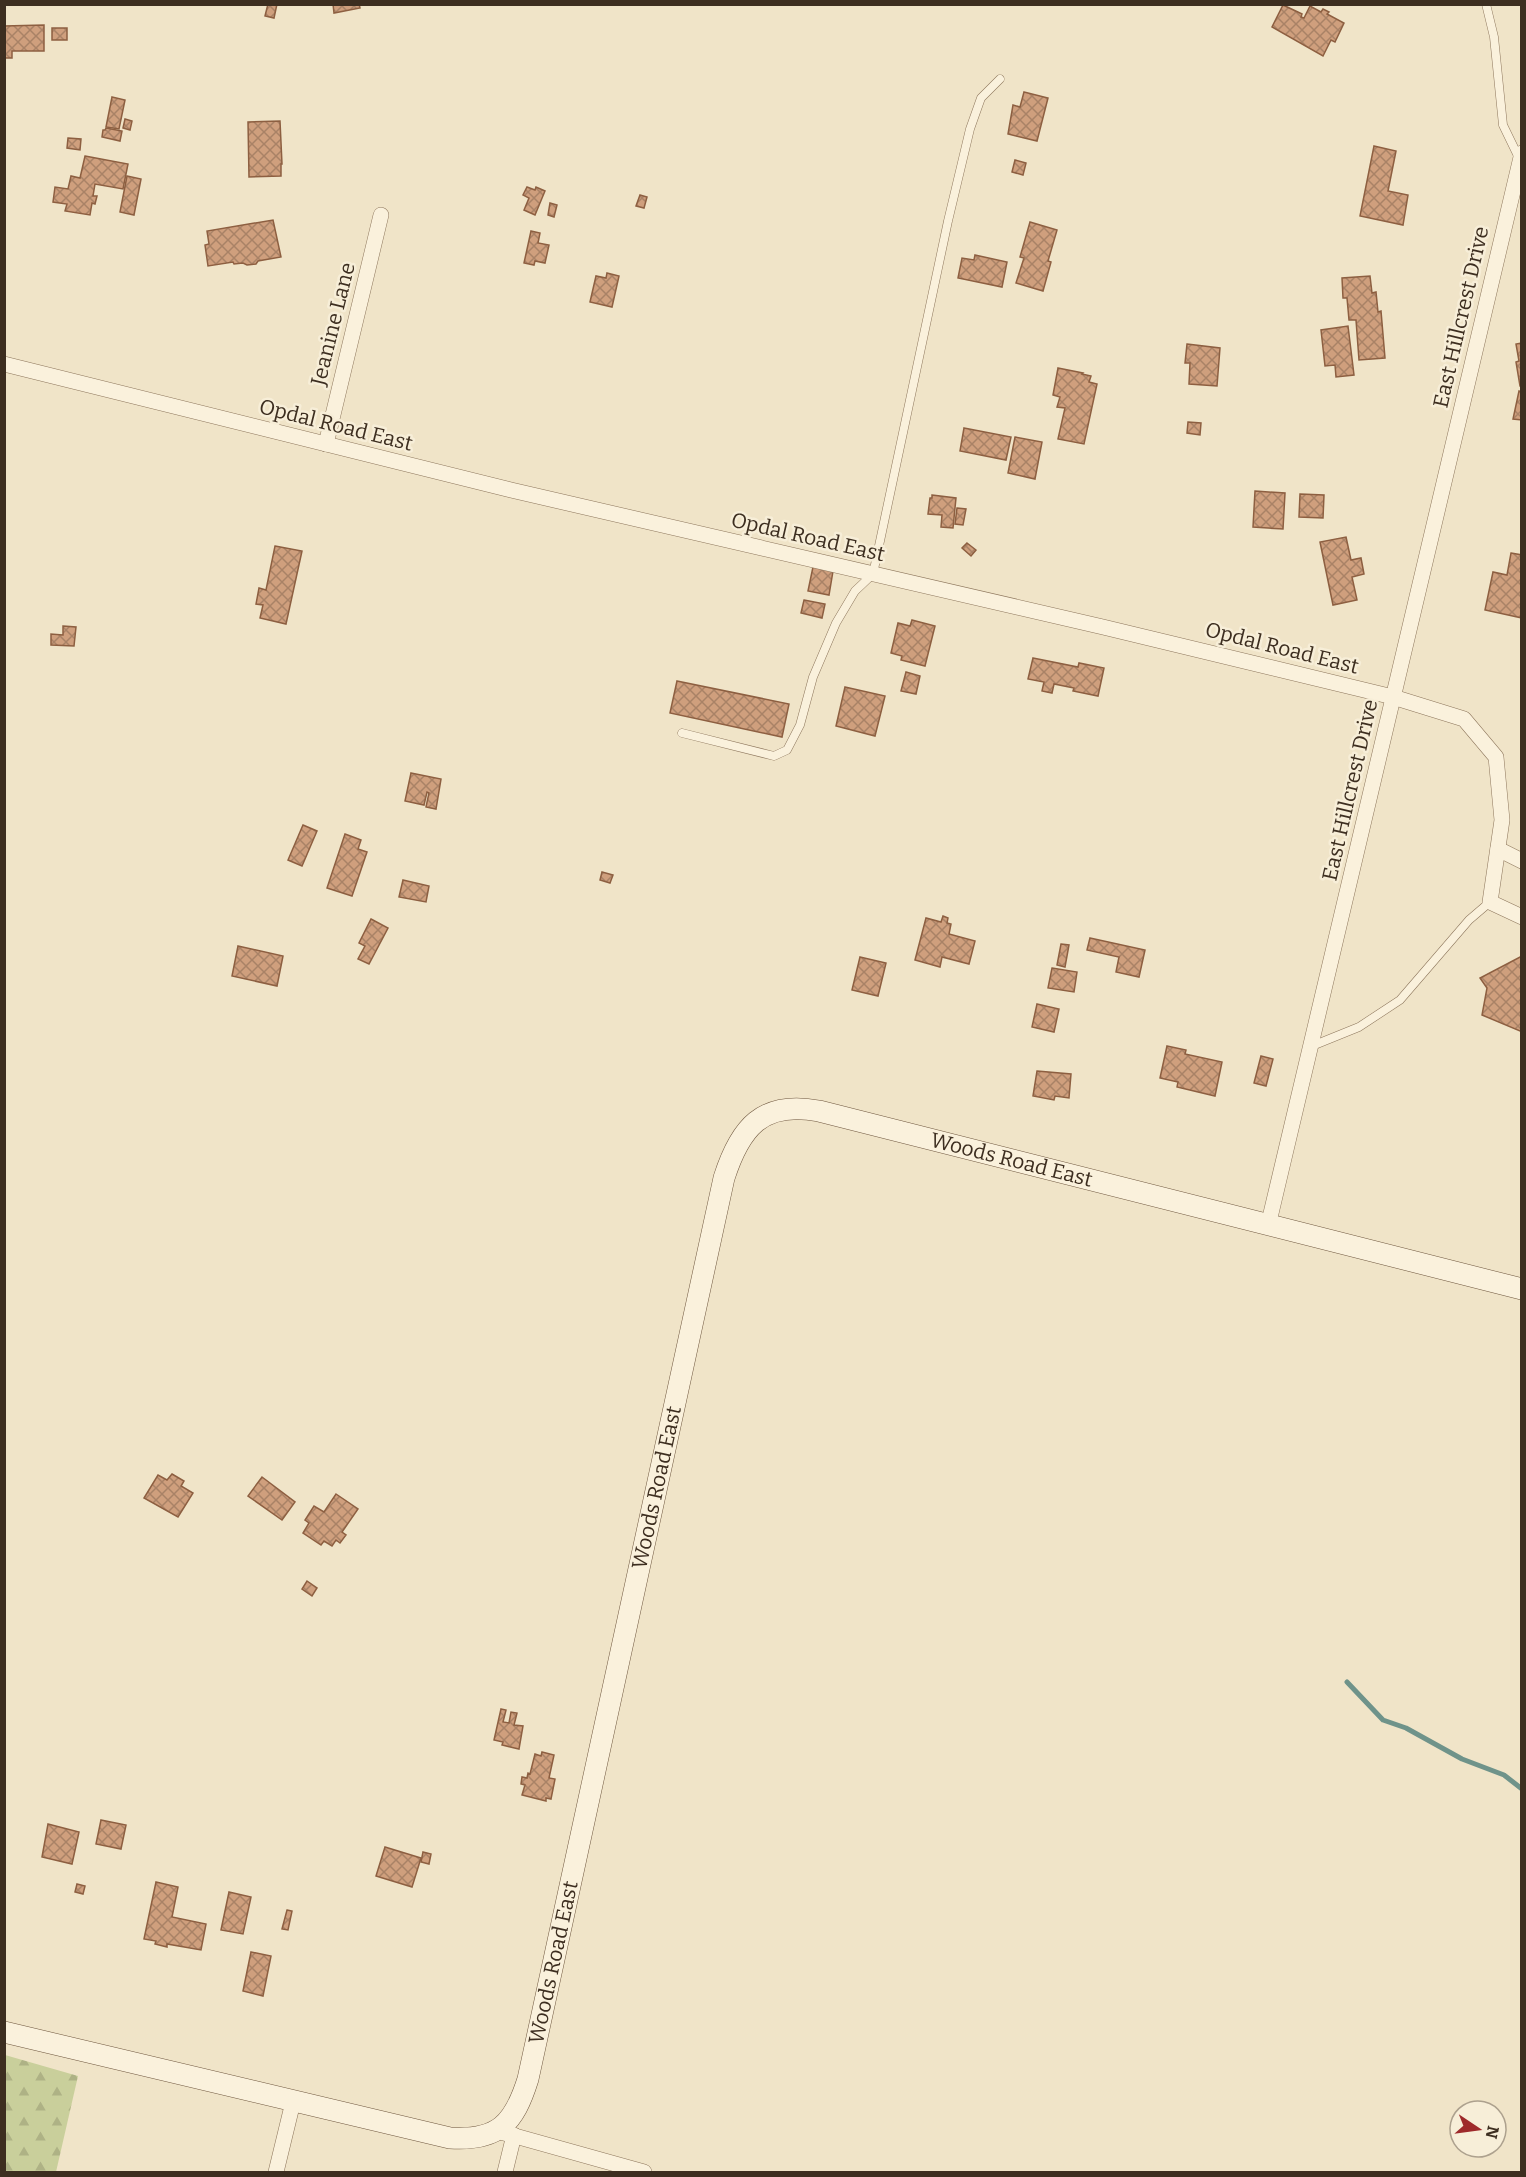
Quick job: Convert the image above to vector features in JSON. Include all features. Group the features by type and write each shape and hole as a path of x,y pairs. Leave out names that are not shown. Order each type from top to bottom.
{"main road":[{"name":"Woods Road East","path":"505,2133 508,2120 517,2107 528,2079 724,1178 741,1137 752,1124 762,1116 784,1108 811,1109 1521,1289"},
{"path":"4,2032 450,2138 474,2139 505,2133"}],"street":[{"name":"East Hillcrest Drive","path":"1268,1226 1521,157"},
{"name":"Jeanine Lane","path":"326,444 381,215"},
{"name":"Opdal Road East","path":"4,364 511,490 1393,697 1464,719 1496,757 1502,820 1490,902"},
{"path":"1498,849 1521,861"},
{"path":"1490,902 1521,917"},
{"path":"276,2172 293,2102"},
{"path":"505,2172 505,2133 644,2172"}],"lane":[{"path":"1486,4 1494,37 1503,125 1521,157"},
{"path":"682,734 774,756 787,750 800,725 813,677 836,622 855,591 873,574 948,221 970,129 981,98 1000,79"},
{"path":"1311,1046 1359,1027 1400,1000 1469,920 1490,902"}],"green space":[{"path":"5,2055 78,2076 56,2172 5,2172"}],"building":[{"path":"268,4 277,4 274,18 265,16"},
{"path":"333,4 359,4 360,8 334,13"},
{"path":"1283,5 1302,14 1301,17 1304,18 1310,6 1321,12 1323,9 1329,12 1327,14 1344,23 1335,42 1331,40 1323,56 1272,27"},
{"path":"44,25 44,51 12,51 12,58 4,58 4,26"},
{"path":"52,28 67,28 67,40 52,40"},
{"path":"1024,92 1048,98 1037,141 1008,134 1013,105 1020,107"},
{"path":"112,97 125,100 119,129 106,127"},
{"path":"125,119 132,121 130,130 123,128"},
{"path":"280,121 281,176 249,177 248,122"},
{"path":"106,128 122,131 120,141 102,137 103,130"},
{"path":"68,138 81,139 80,150 67,148"},
{"path":"1374,146 1396,151 1388,191 1408,195 1403,225 1360,216"},
{"path":"85,156 128,164 123,189 95,184 93,196 97,196 95,204 92,203 90,215 65,211 67,204 53,202 55,187 68,189 71,176 80,178"},
{"path":"1015,160 1026,163 1023,175 1012,172"},
{"path":"127,176 141,179 134,215 120,212"},
{"path":"527,187 535,190 536,187 545,191 535,215 524,210 529,198 523,195"},
{"path":"640,195 647,197 644,208 636,206"},
{"path":"550,203 557,205 554,217 548,215"},
{"path":"273,220 281,257 258,261 256,264 234,264 233,262 208,266 205,245 209,244 207,231"},
{"path":"1030,222 1057,230 1048,261 1051,262 1043,291 1016,283 1024,258 1020,257"},
{"path":"531,231 540,233 538,243 549,245 545,263 535,261 534,265 524,263"},
{"path":"975,255 1007,262 1002,287 958,278 962,258 974,260"},
{"path":"607,273 619,276 612,307 590,302 596,276 606,278"},
{"path":"1370,276 1372,293 1376,292 1378,312 1381,311 1385,358 1359,360 1356,320 1349,320 1347,298 1343,298 1342,278"},
{"path":"1348,326 1354,375 1336,377 1335,365 1325,366 1321,330"},
{"path":"1522,343 1522,386 1520,386 1516,344"},
{"path":"1187,344 1220,348 1217,386 1189,384 1190,363 1185,363"},
{"path":"1058,368 1091,376 1089,382 1097,384 1084,444 1058,439 1065,408 1057,407 1060,397 1053,395"},
{"path":"1519,391 1522,392 1522,420 1513,419"},
{"path":"1188,422 1201,423 1200,435 1187,433"},
{"path":"964,428 1011,437 1006,460 960,451"},
{"path":"1015,437 1042,442 1035,479 1008,473"},
{"path":"1255,491 1285,493 1283,529 1253,527"},
{"path":"1300,494 1324,495 1323,518 1299,517"},
{"path":"932,495 956,498 953,528 941,527 942,515 928,514"},
{"path":"957,508 966,509 963,525 955,524"},
{"path":"1346,537 1351,560 1361,558 1364,574 1352,577 1357,600 1333,605 1320,542"},
{"path":"967,543 976,550 971,556 962,548"},
{"path":"275,546 302,551 286,624 260,618 263,605 256,604 259,588 266,590"},
{"path":"1511,553 1522,555 1522,618 1485,610 1493,572 1507,575"},
{"path":"813,567 833,571 829,595 808,591"},
{"path":"804,600 825,604 822,618 801,613"},
{"path":"912,620 935,626 925,666 901,660 902,656 891,653 898,623 910,626"},
{"path":"63,626 76,627 74,646 51,645 51,634 63,635"},
{"path":"1033,658 1078,667 1079,663 1104,668 1098,696 1054,684 1052,693 1042,691 1044,682 1028,679"},
{"path":"906,672 920,676 916,694 901,691"},
{"path":"677,681 789,704 782,737 670,713"},
{"path":"845,687 885,696 875,736 836,726"},
{"path":"411,773 441,779 436,809 426,807 429,793 427,792 424,805 405,801"},
{"path":"303,825 317,831 302,866 288,860"},
{"path":"345,834 361,840 358,849 367,852 352,896 327,888"},
{"path":"602,872 613,875 610,883 600,880"},
{"path":"403,880 429,886 426,902 399,897"},
{"path":"943,916 948,918 947,923 951,924 949,934 975,941 969,964 942,957 940,967 915,960 926,918 941,922"},
{"path":"371,919 388,928 369,964 358,959 365,946 359,943"},
{"path":"1090,938 1145,950 1139,977 1116,972 1119,957 1087,950"},
{"path":"1061,944 1069,945 1065,967 1057,965"},
{"path":"238,946 283,956 277,986 232,976"},
{"path":"1522,956 1522,1030 1520,1031 1482,1015 1487,988 1480,978"},
{"path":"860,957 886,963 878,996 852,990"},
{"path":"1052,968 1077,972 1074,992 1048,988"},
{"path":"1037,1004 1059,1009 1054,1032 1032,1027"},
{"path":"1167,1046 1186,1050 1185,1054 1222,1062 1215,1096 1177,1087 1178,1082 1160,1078"},
{"path":"1261,1056 1273,1059 1266,1086 1254,1083"},
{"path":"1037,1071 1071,1074 1069,1098 1055,1096 1054,1100 1033,1096"},
{"path":"172,1474 184,1481 181,1486 193,1493 178,1517 144,1498 158,1475 167,1480"},
{"path":"262,1477 295,1502 282,1520 248,1496"},
{"path":"336,1494 358,1509 342,1532 346,1535 340,1543 336,1540 332,1546 324,1541 321,1545 303,1533 309,1523 305,1520 314,1506 324,1512"},
{"path":"307,1581 317,1588 312,1596 302,1589"},
{"path":"501,1709 506,1710 503,1722 509,1723 511,1712 517,1713 514,1725 523,1726 519,1749 502,1745 503,1742 494,1740"},
{"path":"542,1752 554,1755 549,1778 555,1779 551,1799 546,1798 546,1801 522,1795 525,1785 521,1784 522,1777 527,1778 528,1773 530,1774 535,1754 541,1756"},
{"path":"101,1820 126,1825 121,1849 96,1844"},
{"path":"48,1824 79,1832 72,1864 42,1857"},
{"path":"385,1847 421,1858 412,1887 376,1876"},
{"path":"423,1852 431,1854 429,1864 421,1862"},
{"path":"156,1882 178,1887 172,1917 206,1924 201,1950 167,1944 167,1947 155,1944 156,1941 144,1939"},
{"path":"77,1884 85,1886 83,1894 75,1892"},
{"path":"229,1892 251,1897 243,1934 221,1930"},
{"path":"287,1910 292,1911 288,1930 282,1929"},
{"path":"251,1952 271,1956 263,1996 243,1991"}],"waterway":[{"path":"1347,1682 1383,1720 1406,1728 1462,1759 1504,1775 1522,1789"}]}
